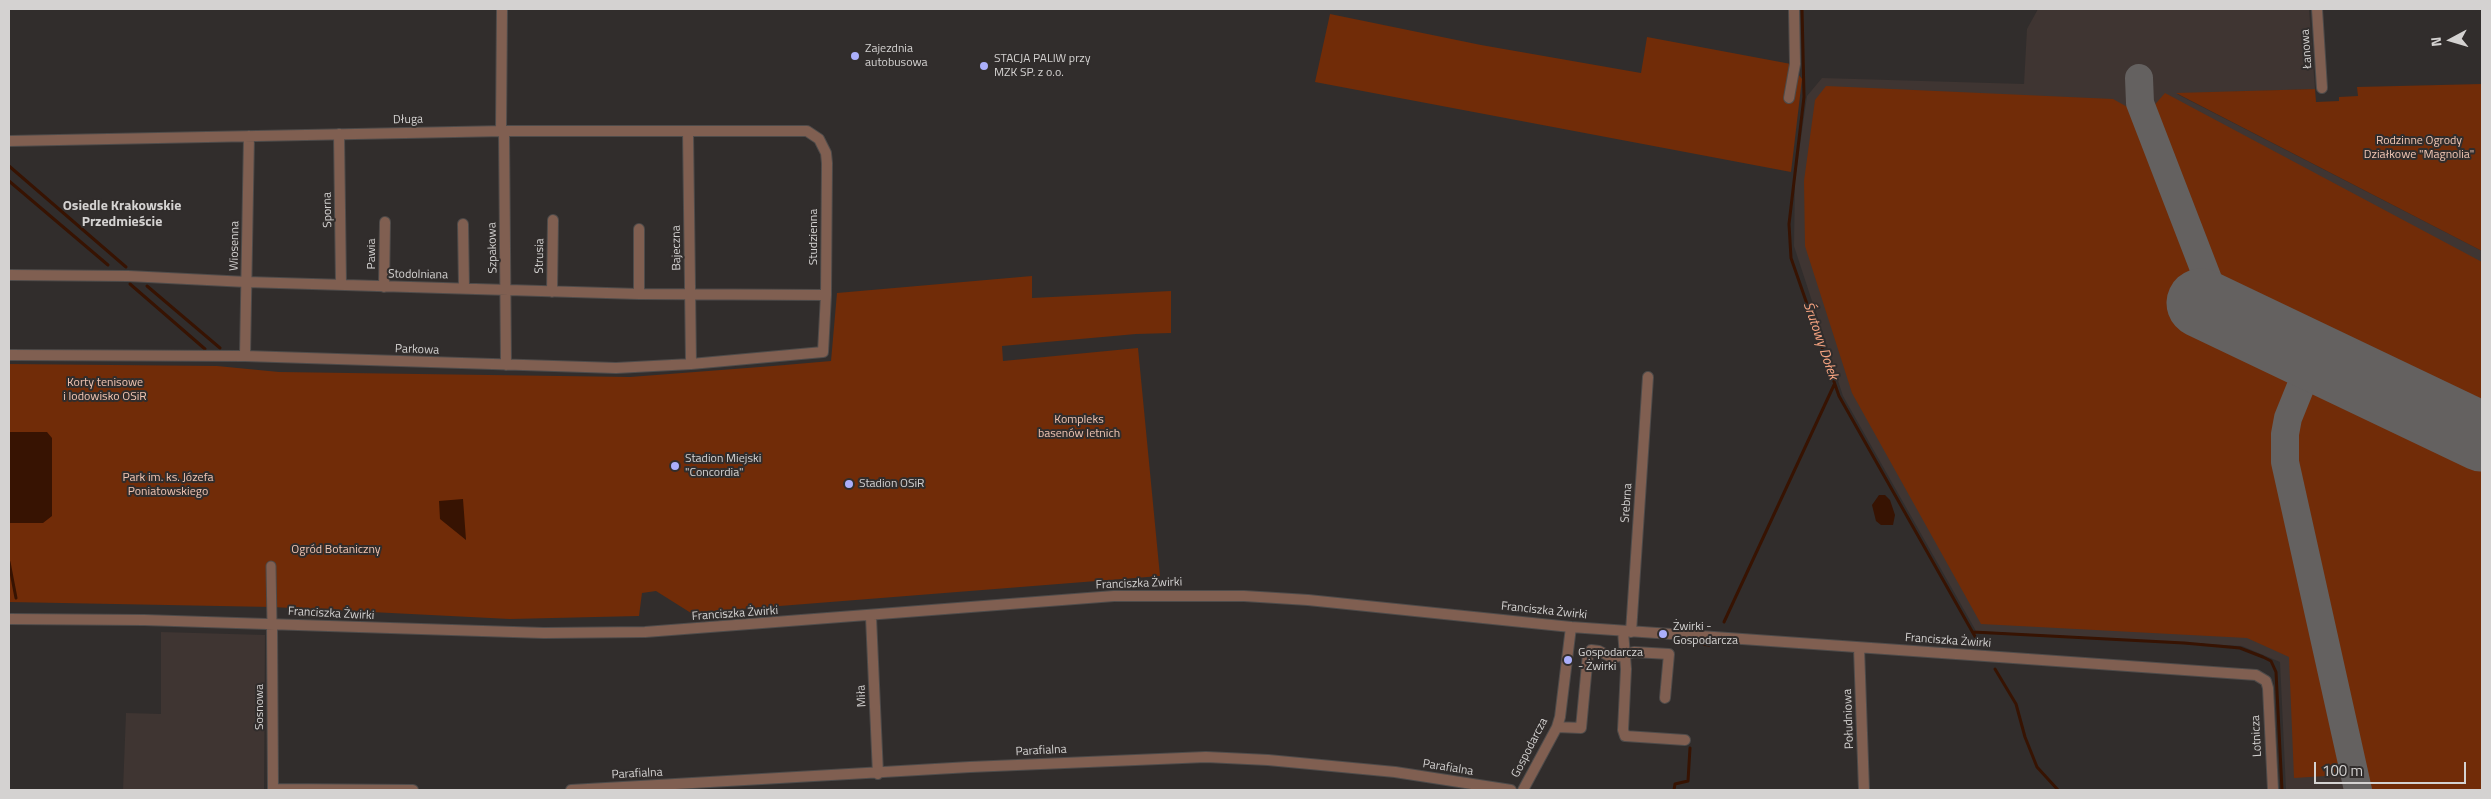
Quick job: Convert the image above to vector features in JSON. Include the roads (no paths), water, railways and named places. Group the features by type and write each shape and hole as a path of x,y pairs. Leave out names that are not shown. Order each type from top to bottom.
{"street":[{"name":"Szpakowa","path":"502,9 506,366"},
{"path":"1789,98 1795,64 1794,9"},
{"name":"Łanowa","path":"2317,9 2322,88"},
{"name":"Długa","path":"9,141 502,131 807,131"},
{"name":"Bajeczna","path":"688,131 691,295 690,364"},
{"name":"Studzienna","path":"807,131 819,139 826,153 826,295 823,352"},
{"name":"Sporna","path":"339,134 341,286"},
{"name":"Wiosenna","path":"245,356 249,136"},
{"name":"Strusia","path":"552,292 553,220"},
{"name":"Pawia","path":"384,287 385,222"},
{"path":"463,224 464,288"},
{"path":"639,229 640,294"},
{"name":"Stodolniana","path":"9,275 128,276 341,286 552,292 826,295"},
{"name":"Parkowa","path":"9,355 245,356 506,366 616,368 690,364 823,352"},
{"name":"Srebrna","path":"1648,377 1624,655 1625,736 1685,740"},
{"path":"271,566 272,624"},
{"name":"Franciszka Żwirki","path":"9,619 114,619 425,631 636,632 871,617 1114,596 1244,596 1327,601 1571,627 2256,675 2266,681"},
{"name":"Miła","path":"871,617 878,774"},
{"name":"Sosnowa","path":"272,624 273,790"},
{"name":"Gospodarcza","path":"1523,790 1557,727 1564,698 1571,627"},
{"name":"Południowa","path":"1859,648 1864,790"},
{"path":"1557,727 1581,728 1589,651 1596,650 1613,658 1634,652 1669,654 1665,698"},
{"name":"Lotnicza","path":"2266,681 2272,790"},
{"name":"Parafialna","path":"571,790 1000,766 1206,758 1268,760 1395,772 1511,790"},
{"path":"273,790 413,790"}],"waterway":[{"name":"Śrutowy Dołek","path":"1802,9 1804,97 1789,224 1791,258 1839,396 1977,640"},
{"path":"9,166 126,267"},
{"path":"9,181 108,265"},
{"path":"130,284 205,349"},
{"path":"147,286 220,348"},
{"path":"1724,622 1834,385"},
{"path":"9,562 16,598"},
{"path":"1973,632 2184,643 2240,648 2271,661 2276,672 2282,790"},
{"path":"1701,644 1709,645"},
{"name":"Śrutowy Dołek","path":"1995,669 2016,704 2025,737 2037,767 2058,790"},
{"path":"1674,790 1675,784 1688,781 1690,748"}],"place":[{"name":"Zajezdnia autobusowa","path":"855,56"},
{"name":"STACJA PALIW przy MZK SP. z o.o.","path":"984,66"},
{"name":"Stadion Miejski \"Concordia\"","path":"675,466"},
{"name":"Stadion OSiR","path":"849,484"},
{"name":"Żwirki - Gospodarcza","path":"1663,634"},
{"name":"Gospodarcza - Żwirki","path":"1568,660"}],"district":[{"name":"Osiedle Krakowskie Przedmieście","path":"122,216"}],"park label":[{"name":"Rodzinne Ogrody Działkowe \"Magnolia\"","path":"2419,148"},
{"name":"Korty tenisowe i lodowisko OSiR","path":"105,390"},
{"name":"Kompleks basenów letnich","path":"1079,427"},
{"name":"Park im. ks. Józefa Poniatowskiego","path":"168,485"},
{"name":"Ogród Botaniczny","path":"336,550"}]}
